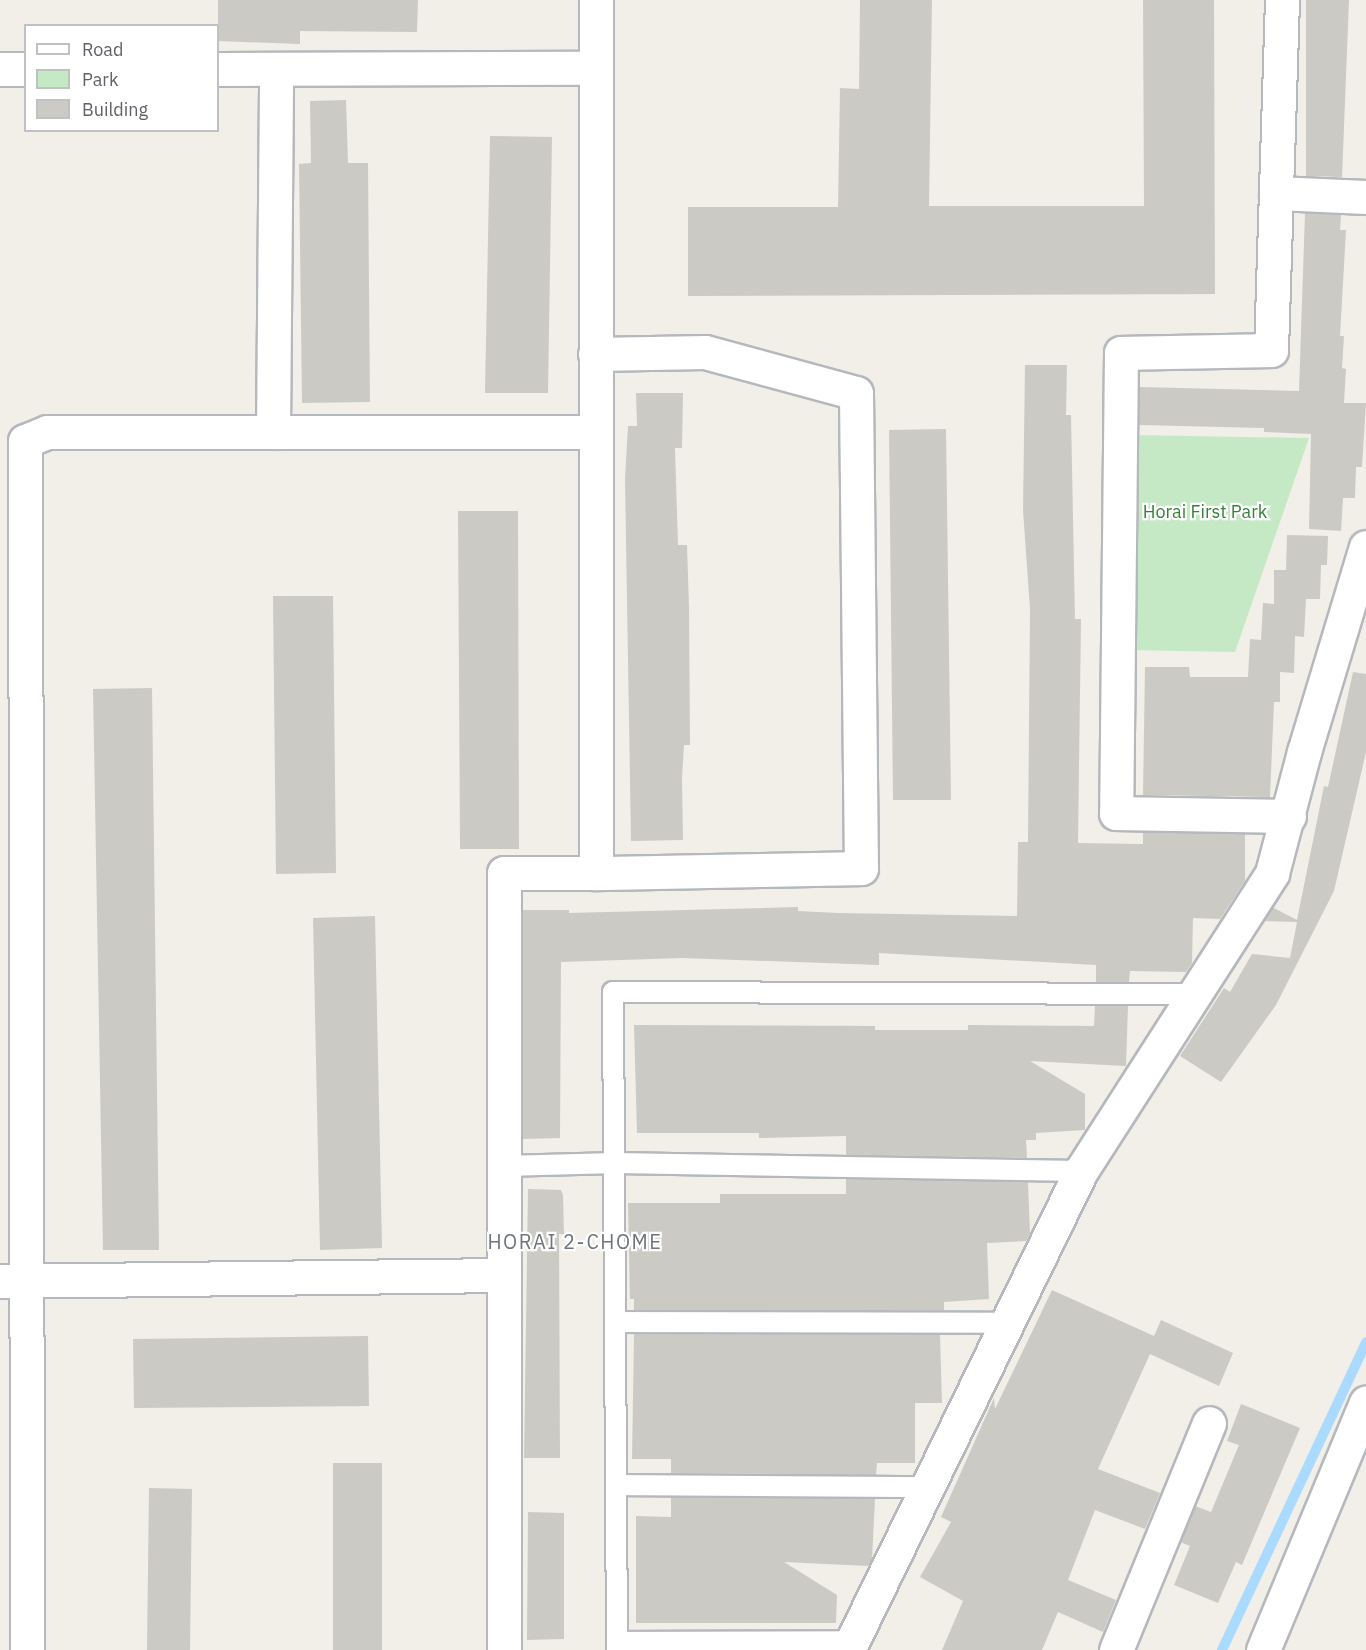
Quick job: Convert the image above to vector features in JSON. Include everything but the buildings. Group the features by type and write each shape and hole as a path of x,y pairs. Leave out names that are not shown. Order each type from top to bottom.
{"street":[{"path":"596,0 594,68 596,873"},
{"path":"1282,0 1271,350 1122,353 1116,813 1289,816"},
{"path":"219,69 594,68"},
{"path":"0,69 24,69"},
{"path":"273,432 276,69"},
{"path":"1276,193 1366,197"},
{"path":"504,1650 504,873 861,868 856,393 705,352 595,354"},
{"path":"27,1650 14,1281 25,441 47,432 596,432"},
{"path":"849,1646 929,1486 1080,1171 1272,873 1289,816 1304,752 1366,547"},
{"path":"14,1281 503,1275"},
{"path":"1263,1650 1366,1403"},
{"path":"1116,1650 1209,1423"}],"lane":[{"path":"849,1646 617,1646 618,1322 613,992 1195,994"},
{"path":"504,1166 615,1163 1080,1171"},
{"path":"618,1322 1008,1323"},
{"path":"617,1485 929,1486"}],"green space":[{"name":"Horai First Park","path":"1131,435 1309,438 1235,652 1128,650"}],"waterway":[{"path":"1222,1650 1366,1342"}],"district":[{"name":"HORAI 2-CHOME","path":"575,1241"}]}
